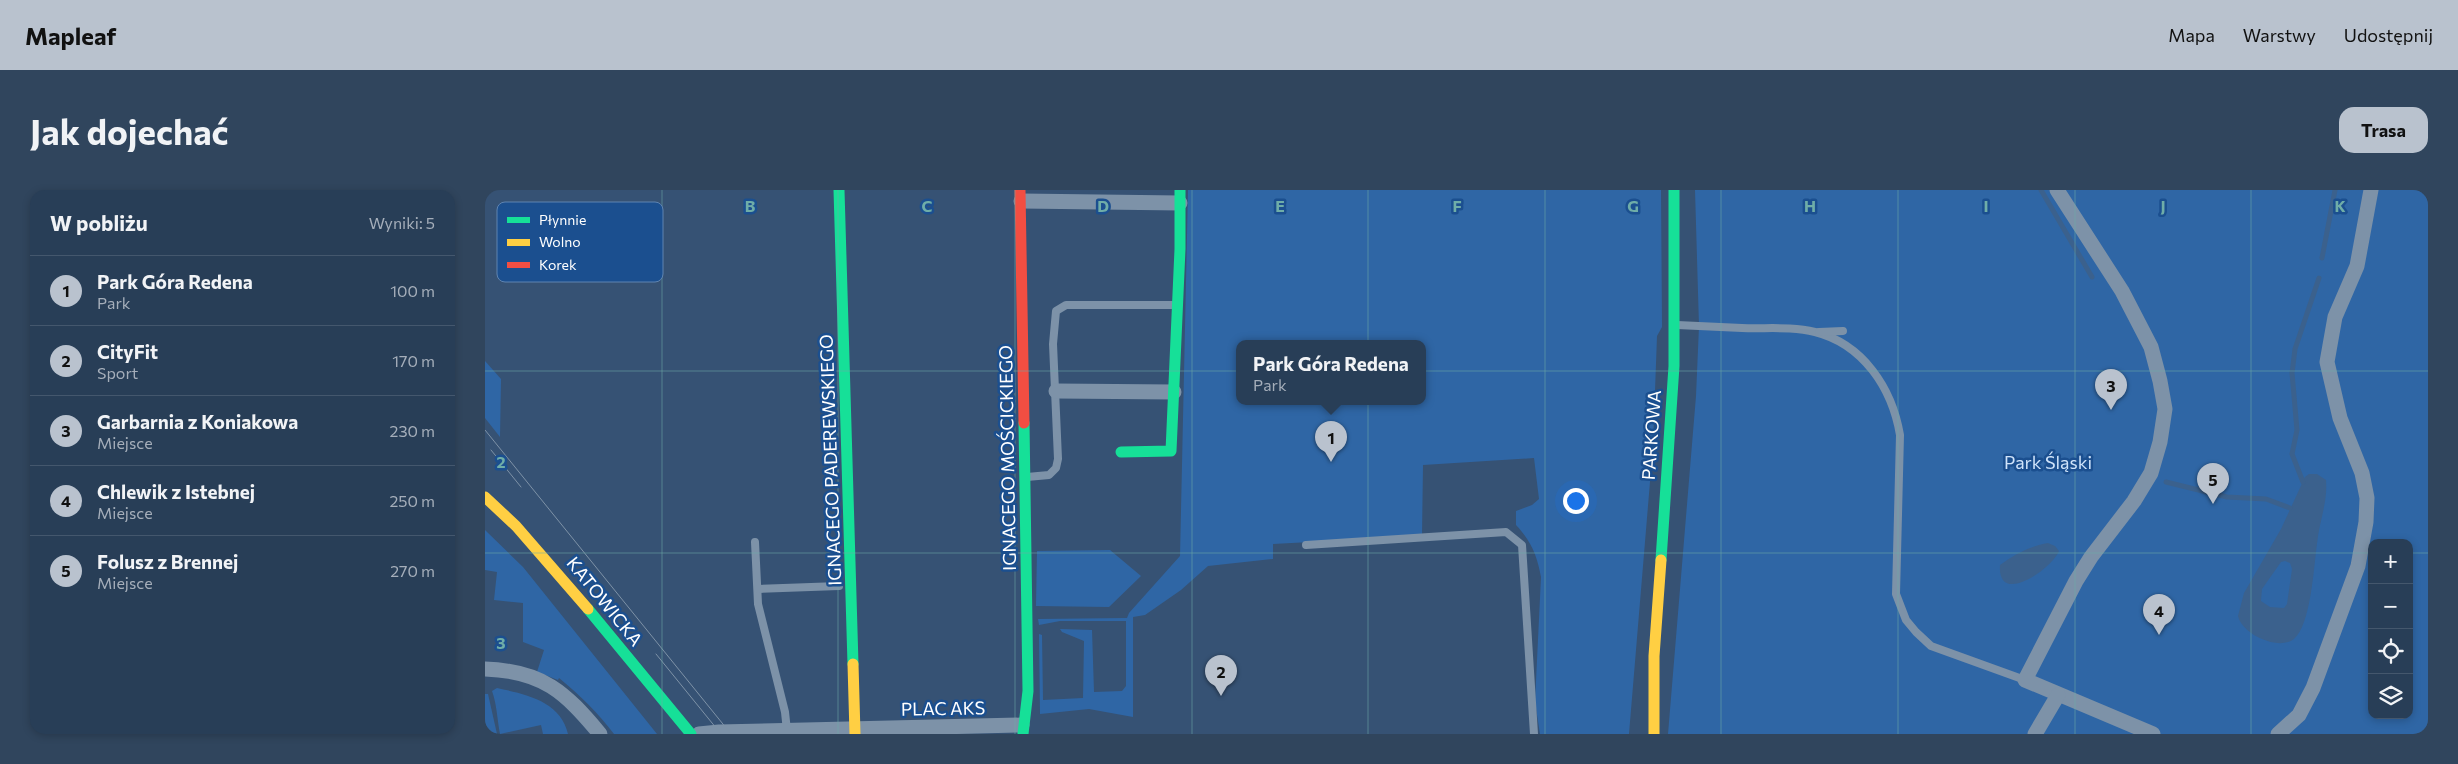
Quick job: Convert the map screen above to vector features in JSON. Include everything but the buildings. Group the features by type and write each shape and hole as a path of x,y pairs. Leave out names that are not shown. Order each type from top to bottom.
{"street":[{"name":"IGNACEGO PADEREWSKIEGO","path":"839,190 855,732"},
{"name":"PARKOWA","path":"1654,734 1652,682 1656,602 1671,425 1674,325 1674,190"},
{"path":"2057,190 2122,291 2151,347 2165,408 2160,442 2151,473 2134,501 2091,557 2076,581 2025,680 2153,734"},
{"path":"2278,734 2299,715 2313,688 2358,566 2363,540 2367,498 2362,474 2340,418 2327,362 2335,318 2357,266 2371,190"},
{"path":"1021,195 1180,196 1171,451 1121,452"},
{"name":"IGNACEGO MOŚCICKIEGO","path":"1021,195 1028,691 1023,729"},
{"path":"1056,391 1174,392"},
{"name":"KATOWICKA","path":"485,497 543,555 691,734"},
{"path":"485,669 511,672 554,687 572,702 600,734"},
{"name":"PARKOWA","path":"1644,734 1652,682"},
{"path":"2035,734 2058,695"},
{"name":"PLAC AKS","path":"699,734 787,731 855,732 1023,729"}],"lane":[{"path":"1025,476 1049,475 1056,468 1058,459 1053,344 1056,311 1066,305 1177,304"},
{"path":"1674,325 1815,332 1843,330"},
{"path":"1815,332 1837,340 1870,366 1884,386 1897,418 1900,435 1896,594 1906,620 1931,646 2025,680"},
{"path":"1306,545 1506,532 1522,545 1534,734"},
{"path":"755,542 758,604 785,712 787,731"},
{"path":"758,589 839,586"}],"green space":[{"path":"1188,190 1661,190 1662,327 1657,336 1653,446 1629,734 1540,734 1535,702 1541,577 1533,549 1516,525 1516,511 1532,505 1539,499 1534,458 1423,465 1422,536 1273,544 1273,559 1208,566 1181,590 1145,615 1133,617 1133,717 1089,709 1040,714 1039,634 1042,635 1043,700 1083,698 1084,641 1062,632 1060,629 1092,630 1094,692 1122,691 1126,686 1126,621 1060,621 1039,625 1038,619 1127,618 1129,613 1180,556"},
{"name":"Park Śląski","path":"1695,190 2428,190 2428,734 1668,734 1696,396 1699,326"},
{"path":"485,361 501,379 500,437 485,418"},
{"path":"485,530 523,567 657,734 614,734 588,704 559,678 558,680 537,672 544,650 523,642 523,603 494,600 497,572 485,570"},
{"path":"1110,550 1141,576 1109,607 1036,606 1037,551"},
{"path":"497,688 530,696 550,707 564,723 568,734 543,734 541,725 500,734 492,691"},
{"path":"485,694 488,694 497,734 485,734"}],"shaded area":[{"path":"2309,474 2317,474 2326,480 2326,496 2318,536 2311,594 2300,632 2294,639 2286,643 2274,643 2251,633 2244,627 2238,616 2244,593 2281,529 2305,477","holes":["2281,562 2290,563 2292,569 2287,604 2284,608 2270,607 2261,601 2262,589"]},
{"path":"2048,543 2055,546 2059,551 2046,567 2016,584 2007,583 2001,577 2000,565 2011,557 2035,546"}],"waterway":[{"path":"2041,190 2092,277"},
{"path":"2322,258 2335,190"},
{"path":"2303,482 2292,454 2297,430 2292,373 2295,349 2319,278"},
{"path":"2166,482 2227,497 2266,499 2290,508"}],"tram line":[{"path":"485,430 731,734"},
{"path":"491,450 521,487"},
{"path":"656,654 721,734"}],"traffic: fast":[{"path":"839,190 853,664"},
{"path":"1121,452 1171,451 1180,249 1180,190"},
{"path":"1661,560 1674,366 1674,190"},
{"path":"1023,734 1028,691 1024,423"},
{"path":"588,609 691,734"}],"traffic: slow":[{"path":"485,497 516,526 588,609"},
{"path":"1654,734 1654,656 1661,560"},
{"path":"853,664 855,734"}],"traffic: jam":[{"path":"1020,190 1024,423"}],"place":[{"name":"Garbarnia z Koniakowa","path":"2111,410"},
{"name":"Park Góra Redena","path":"1331,462"},
{"name":"Folusz z Brennej","path":"2213,504"},
{"name":"Chlewik z Istebnej","path":"2159,635"},
{"name":"CityFit","path":"1221,696"}]}
